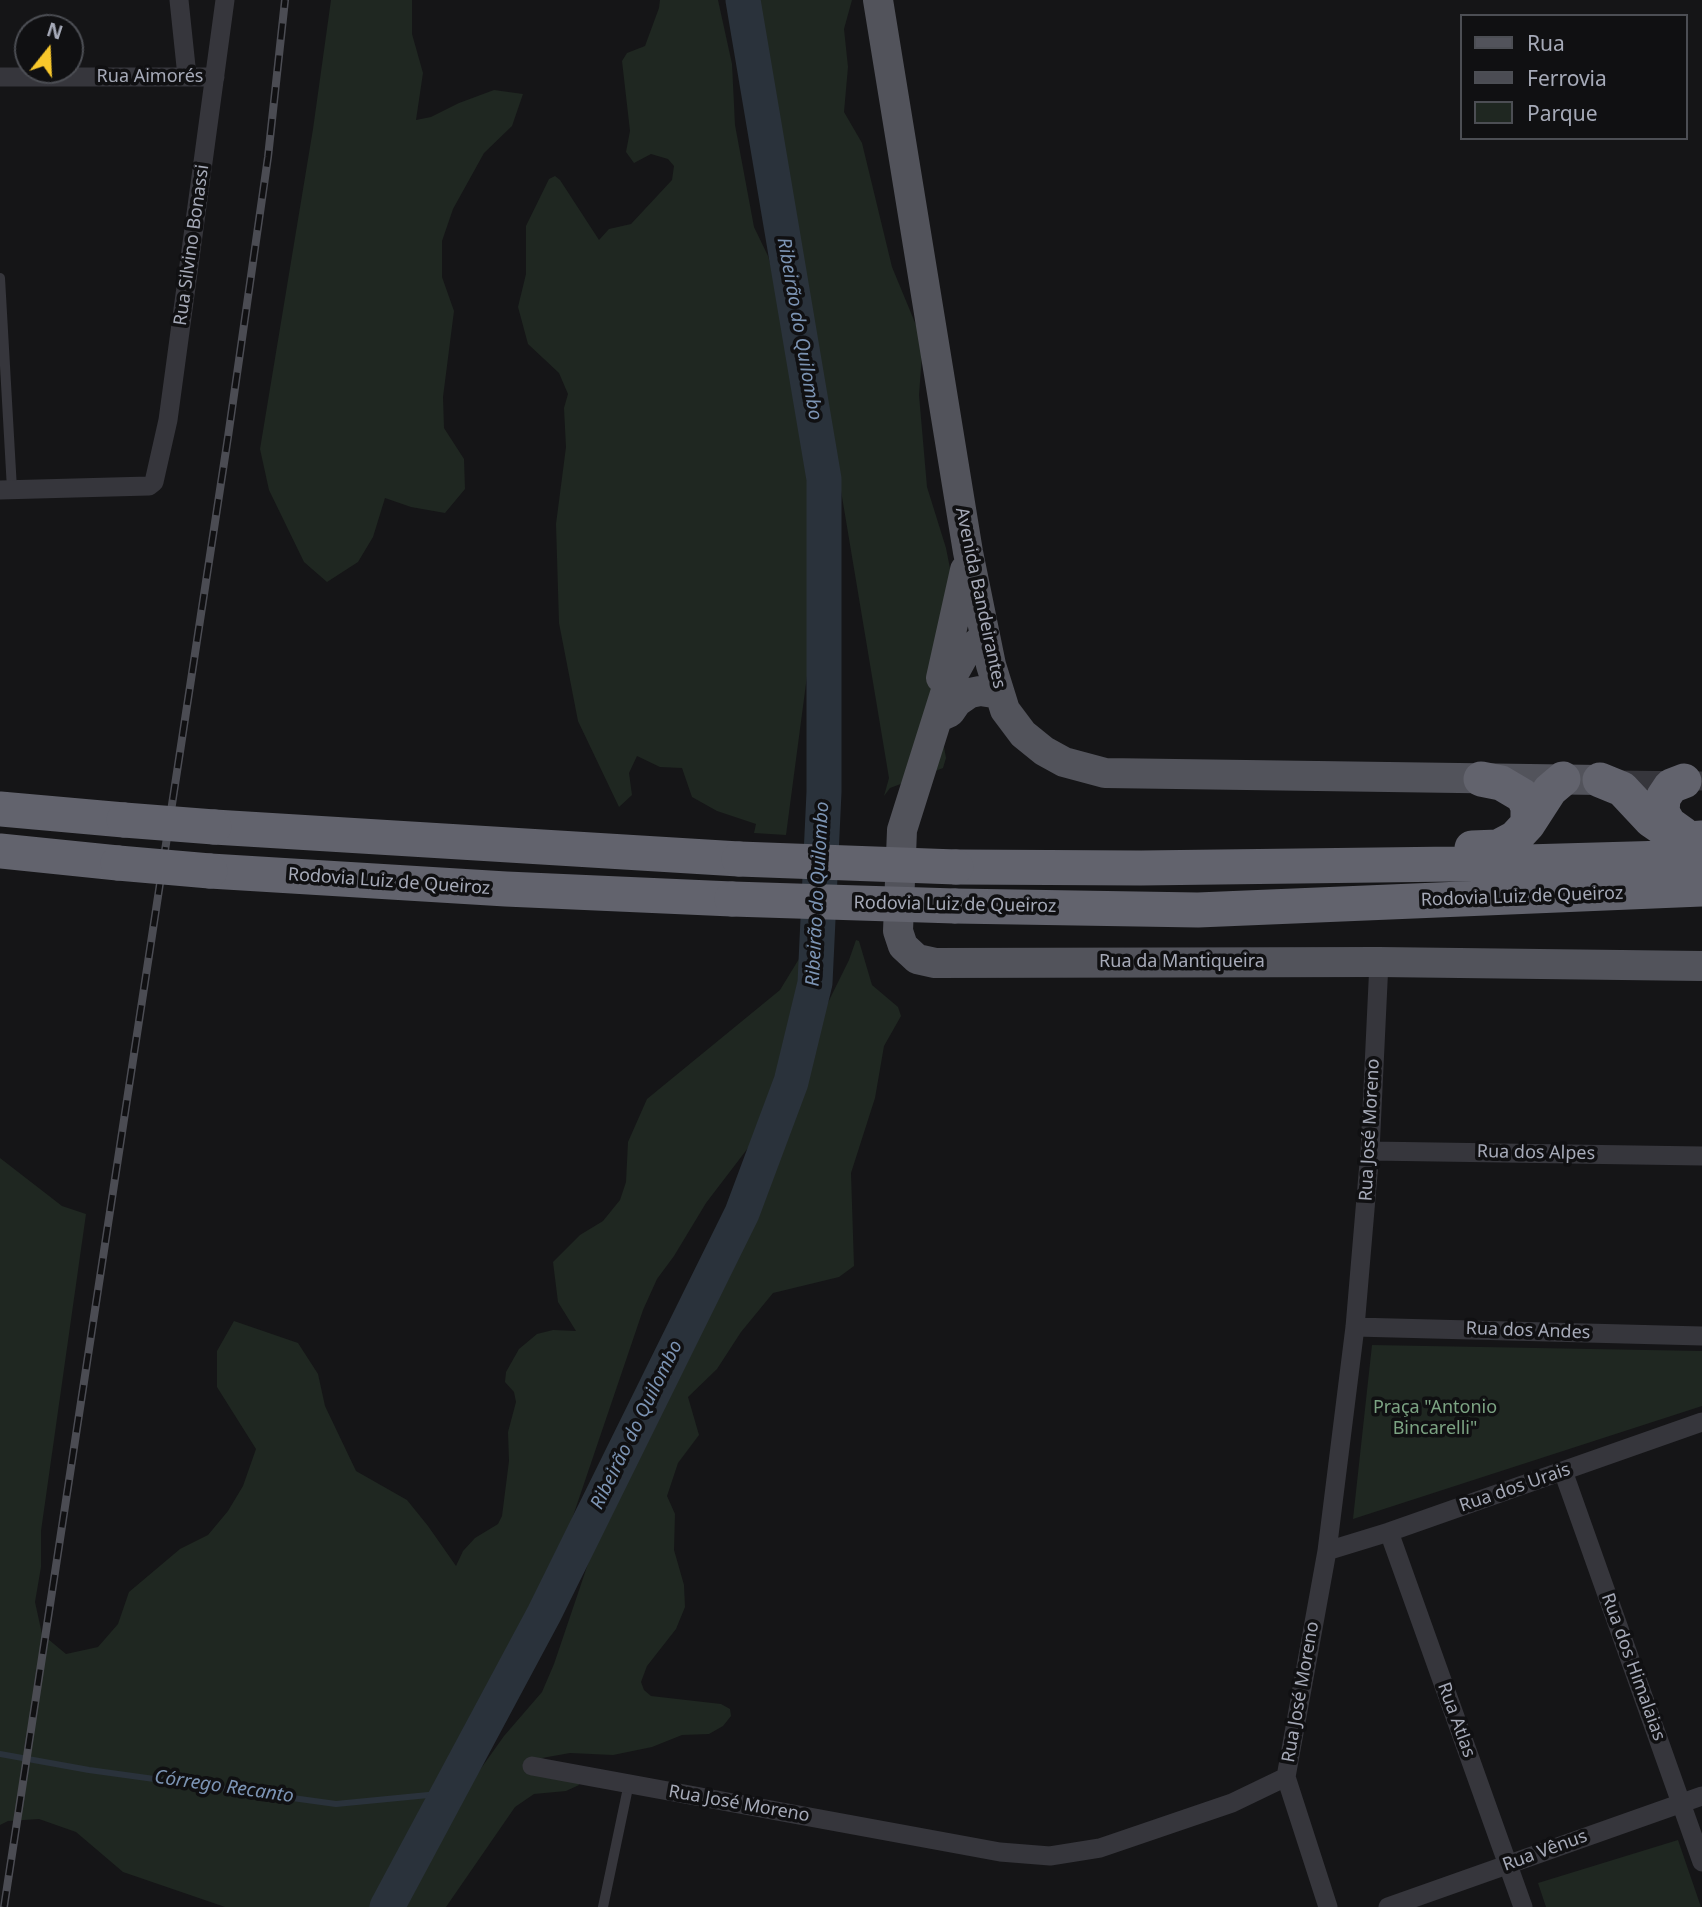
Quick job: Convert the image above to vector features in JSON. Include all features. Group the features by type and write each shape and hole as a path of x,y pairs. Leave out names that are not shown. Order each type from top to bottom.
{"highway":[{"path":"1481,779 1501,783 1523,796 1528,807 1528,824"},
{"path":"1170,867 1297,855 1498,847 1515,838 1528,824 1541,802 1563,779"},
{"path":"1600,780 1622,789 1651,820 1667,831 1697,845"},
{"path":"1693,781 1671,786 1663,798 1662,812 1670,824 1697,845"},
{"name":"Rodovia Luiz de Queiroz","path":"0,808 214,827 739,859 956,867 1455,864 1697,845"},
{"name":"Rodovia Luiz de Queiroz","path":"0,851 210,870 506,889 956,906 1198,910 1702,889"}],"main road":[{"name":"Avenida Bandeirantes","path":"878,0 968,552 987,645 1004,710 1017,726 1044,751 1064,762 1105,773 1600,780"},
{"path":"968,552 957,614 936,701 939,716 950,712 957,702 970,693 980,691 1000,694"},
{"name":"Rua da Mantiqueira","path":"987,645 969,649 948,684 902,830 898,931 904,946 917,959 935,963 1379,962 1702,966"}],"street":[{"path":"179,0 187,76"},
{"name":"Rua Silvino Bonassi","path":"6,489 149,486 155,478 168,420 225,0"},
{"name":"Rua Aimorés","path":"0,77 215,77"},
{"path":"1600,780 1693,781"},
{"name":"Rua José Moreno","path":"532,1766 1000,1852 1050,1856 1113,1843 1232,1803 1286,1777 1326,1552 1355,1327 1370,1151 1379,962"},
{"name":"Rua dos Alpes","path":"1370,1151 1702,1156"},
{"name":"Rua dos Andes","path":"1355,1327 1702,1336"},
{"name":"Rua dos Urais","path":"1326,1552 1702,1422"},
{"name":"Rua dos Himalaias","path":"1563,1471 1702,1862"},
{"name":"Rua Atlas","path":"1389,1532 1523,1907"},
{"path":"1286,1777 1328,1907"},
{"name":"Rua Vênus","path":"1388,1907 1702,1796"}],"lane":[{"path":"0,278 6,489"},
{"path":"603,1907 629,1783"}],"green space":[{"path":"331,0 412,0 412,34 423,73 416,120 431,117 494,90 523,94 512,126 484,153 453,209 442,241 442,277 454,311 443,397 444,428 464,459 465,489 445,513 411,507 385,498 373,537 358,562 327,582 304,562 269,490 260,449 313,129"},
{"path":"660,0 718,0 732,64 735,125 754,227 768,256 790,330 822,467 834,537 833,573 826,613 809,661 786,835 754,833 756,824 717,811 692,797 682,768 660,767 637,756 629,773 632,795 619,807 578,721 559,623 556,524 566,447 564,408 568,394 559,373 528,344 518,307 526,274 526,226 549,179 555,176 599,240 609,229 631,224 672,180 674,166 668,159 651,154 634,163 626,152 630,131 622,61 627,53 645,46"},
{"path":"759,0 852,0 844,29 848,67 844,112 862,143 892,267 923,342 919,395 927,487 946,548 956,599 937,708 946,758 943,768 890,788 884,796 889,778"},
{"path":"856,940 859,941 872,985 898,1007 901,1016 884,1046 875,1098 851,1173 854,1266 839,1277 773,1293 741,1332 717,1369 688,1397 699,1435 678,1463 667,1496 675,1514 674,1550 684,1585 685,1607 676,1629 647,1666 641,1682 644,1690 651,1696 721,1704 730,1709 731,1716 723,1726 709,1734 682,1735 652,1747 613,1755 570,1753 542,1758 576,1773 579,1785 566,1791 534,1794 515,1807 446,1907 396,1907 430,1839 451,1814 504,1736 542,1692 554,1664 663,1336 849,960"},
{"path":"813,944 813,973 807,1010 777,1099 764,1127 706,1203 657,1279 643,1310 572,1519 561,1579 550,1611 377,1907 225,1907 123,1872 76,1832 39,1819 8,1821 0,1825 0,1158 62,1206 86,1214 41,1531 41,1567 35,1602 42,1634 66,1654 98,1647 118,1624 129,1592 180,1549 208,1535 228,1511 243,1486 256,1449 217,1387 217,1351 234,1321 298,1343 318,1374 325,1406 356,1471 407,1500 456,1566 463,1551 475,1538 498,1524 502,1516 509,1461 508,1432 516,1402 514,1392 505,1382 506,1372 519,1349 537,1334 553,1330 576,1331 558,1302 553,1262 580,1235 603,1221 620,1200 626,1182 628,1142 647,1099 780,990 805,949"},
{"name":"Praça \"Antonio Bincarelli\"","path":"1372,1345 1702,1351 1702,1406 1353,1519"},
{"path":"1678,1840 1701,1907 1546,1907 1538,1883"}],"waterway":[{"name":"Ribeirão do Quilombo","path":"387,1907 544,1614 742,1213 791,1082 815,983 824,792 824,479 743,0"},
{"name":"Córrego Recanto","path":"0,1754 89,1770 336,1804 449,1793"}],"railway":[{"path":"4,1907 228,437 268,157 285,0"}]}
